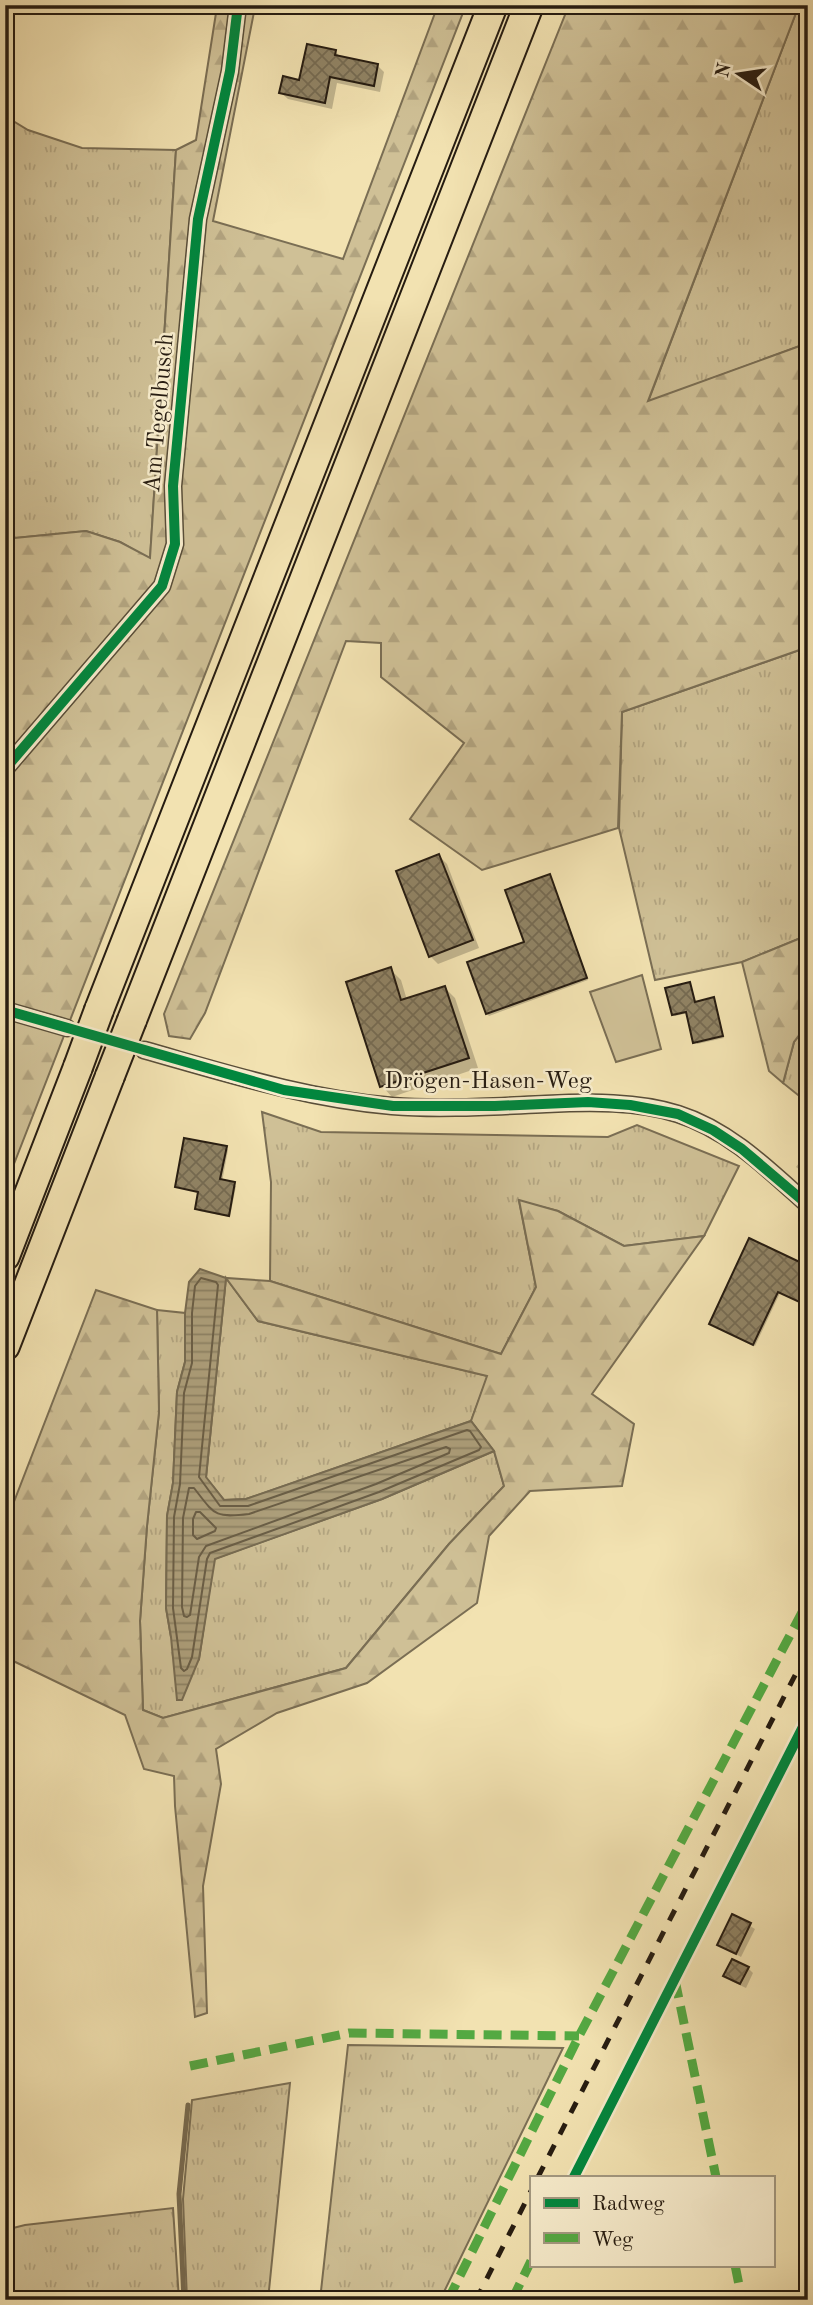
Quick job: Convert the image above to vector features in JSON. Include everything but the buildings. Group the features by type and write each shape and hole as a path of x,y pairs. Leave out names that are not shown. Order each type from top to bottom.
{"highway":[{"path":"5,1256 493,5"},
{"path":"5,1346 529,5"}],"street":[{"name":"Am Tegelbusch","path":"5,769 162,586 174,544 173,485 198,219 230,71 238,5"},
{"path":"5,1010 67,1028"},
{"name":"Drögen-Hasen-Weg","path":"144,1050 284,1090 393,1106 588,1102 630,1105 678,1114 713,1130 743,1149 808,1205"}],"green space":[{"path":"438,5 466,5 5,1187 5,1023 10,1012 5,1010 5,523 15,538 86,531 120,542 150,558 176,150 196,140 216,13 255,7 213,221 343,259"},
{"path":"569,5 799,5 648,401 808,343 808,647 622,712 618,828 482,870 410,819 464,743 381,677 381,643 346,641 205,1013 190,1039 169,1036 164,1014"},
{"path":"799,5 808,5 808,343 648,402"},
{"path":"5,116 28,130 82,148 176,150 150,559 120,542 86,531 15,538 5,523 5,470 13,463 5,457"},
{"path":"808,647 808,935 742,962 655,980 619,828 622,712"},
{"path":"808,935 808,1024 794,1042 783,1083 769,1071 742,962"},
{"path":"642,975 661,1049 616,1062 590,992"},
{"path":"808,1024 808,1103 783,1083 794,1042"},
{"path":"262,1112 321,1132 608,1137 637,1125 739,1166 704,1236 624,1246 558,1211 519,1201 536,1287 501,1354 270,1281 271,1182"},
{"path":"519,1200 558,1211 624,1246 704,1236 592,1394 634,1424 622,1486 530,1491 489,1536 477,1603 367,1683 277,1713 216,1749 221,1784 203,1886 207,2013 195,2017 174,1776 144,1769 125,1715 5,1657 5,1525 96,1290 157,1310 159,1412 140,1621 143,1710 163,1718 346,1668 449,1544 504,1486 494,1451 471,1421 487,1376 258,1321 226,1278 270,1281 501,1354 536,1287"},
{"path":"226,1278 258,1321 488,1376 471,1421 246,1499 224,1500 206,1478"},
{"path":"157,1310 185,1313 185,1362 177,1392 173,1483 167,1516 166,1608 171,1637 199,1659 214,1559 382,1499 494,1451 504,1486 449,1544 346,1668 163,1718 143,1710 140,1621 159,1412"},
{"path":"348,2045 563,2048 440,2300 320,2300"},
{"path":"290,2083 268,2300 187,2300 183,2199 192,2100"},
{"path":"173,2208 179,2300 5,2300 5,2230 25,2225"}],"water":[{"path":"200,1269 226,1278 206,1477 224,1500 246,1499 471,1421 494,1451 382,1499 215,1559 199,1659 182,1700 177,1700 166,1608 167,1516 173,1483 177,1392 185,1362 185,1313 189,1282"}],"waterway":[{"path":"184,2300 179,2194 188,2105"}],"railway":[{"path":"539,2176 808,1650"},
{"path":"476,2300 530,2193"}],"marked path":[{"path":"448,2300 579,2036 808,1601"},
{"path":"675,1980 716,2176"},
{"path":"190,2066 349,2033 579,2036"},
{"path":"512,2300 530,2263"},
{"path":"735,2266 742,2300"}],"cycle path":[{"path":"5,769 162,586 175,544 173,486 198,219 230,71 238,5"},
{"path":"5,1010 284,1090 393,1106 588,1102 630,1105 678,1114 713,1130 742,1149 808,1205"},
{"path":"575,2176 808,1717"}]}
